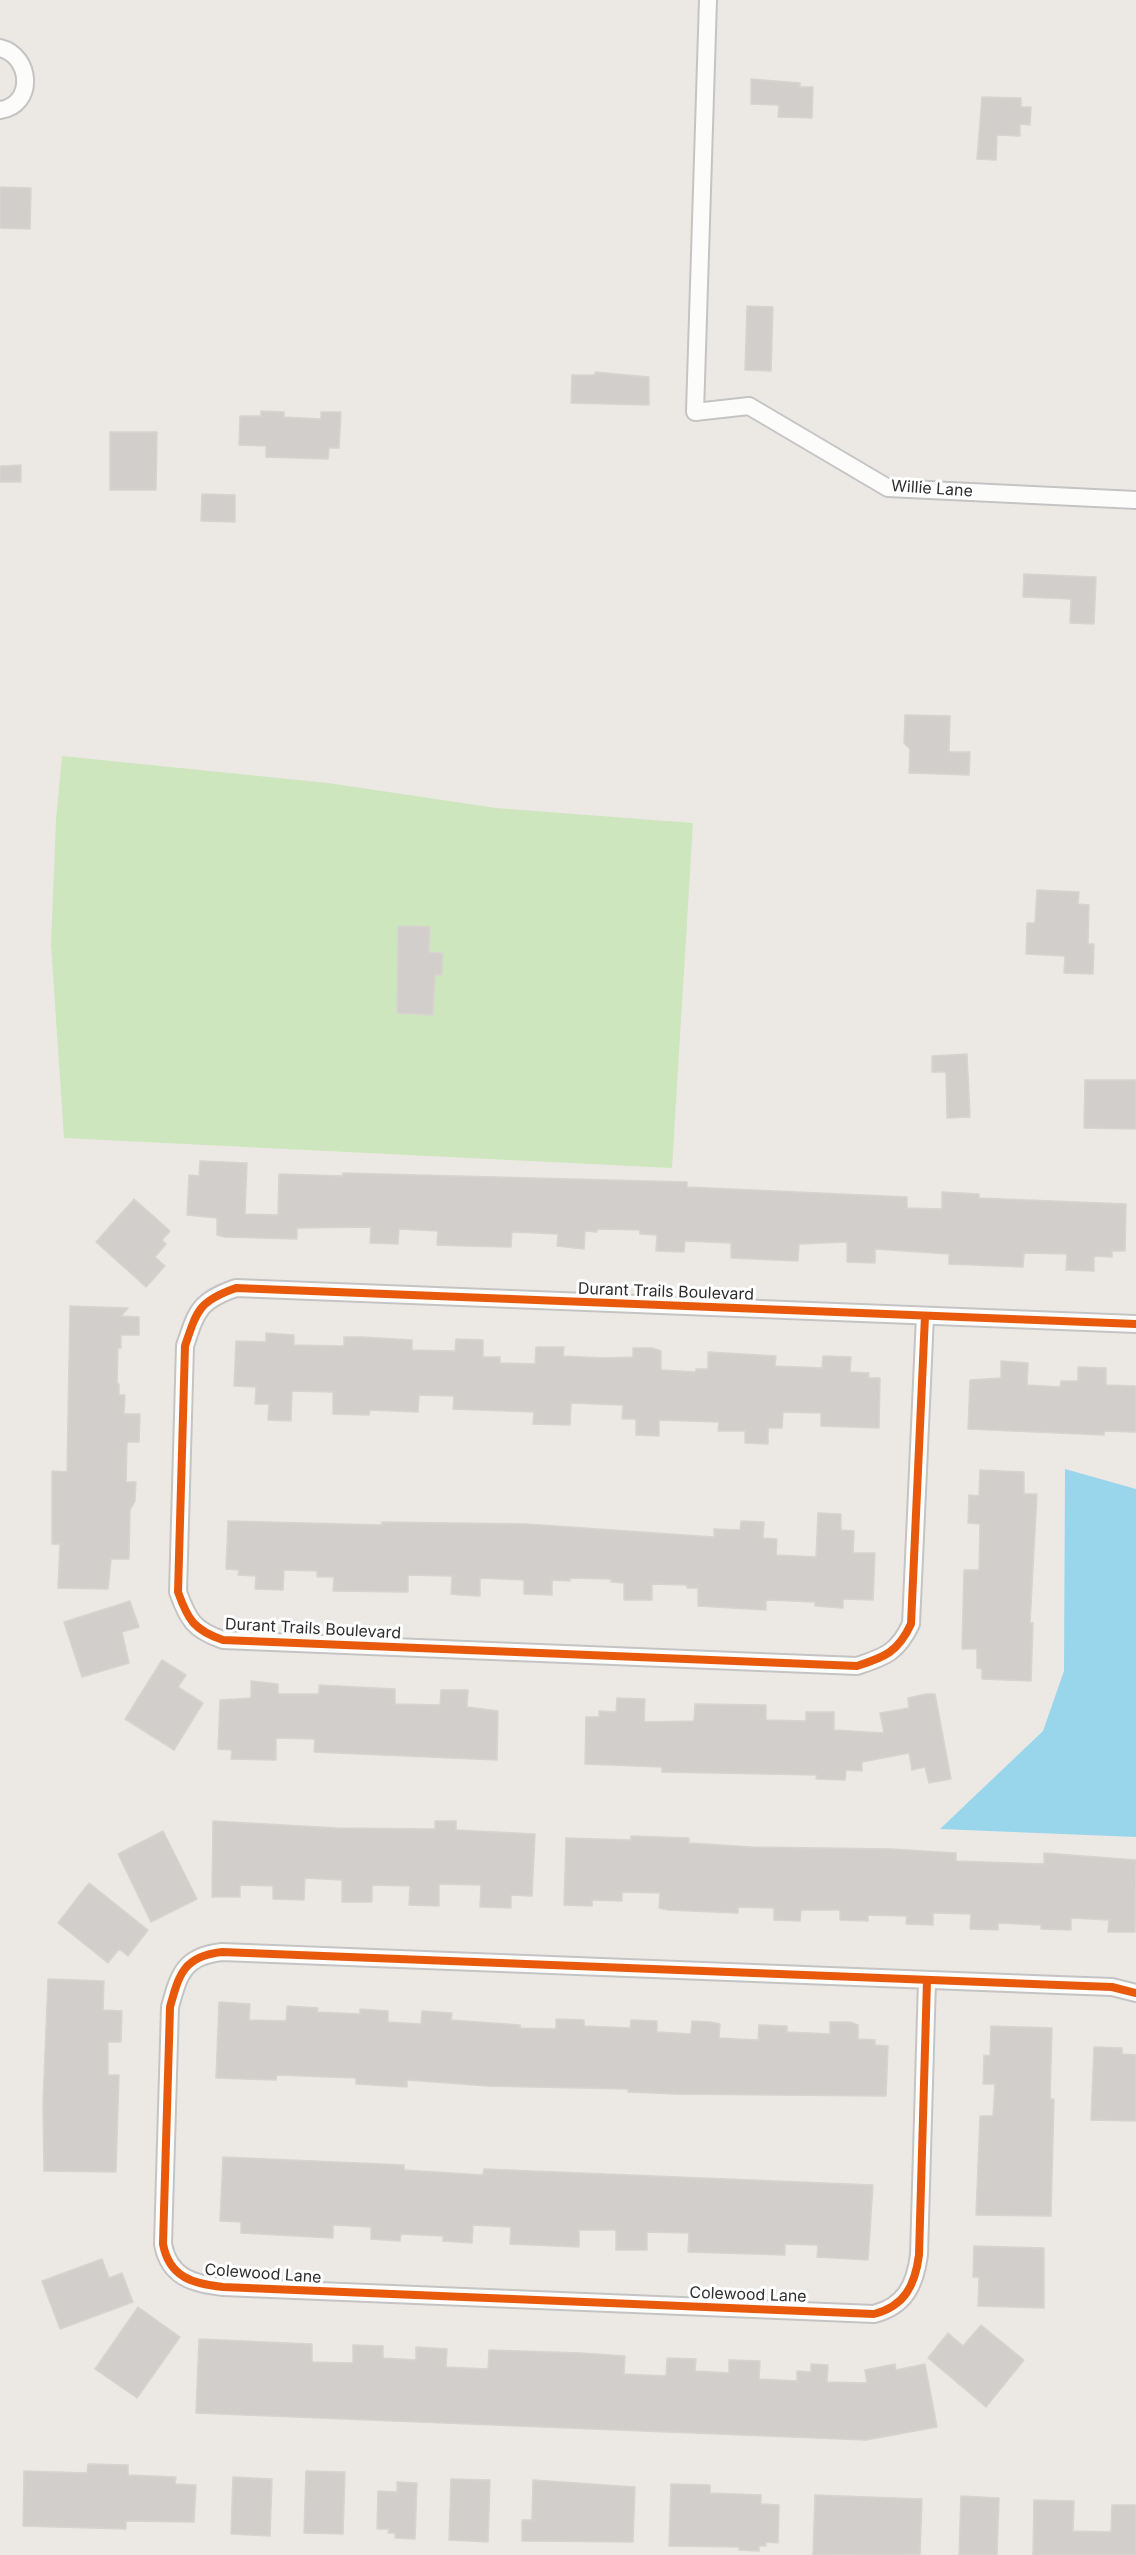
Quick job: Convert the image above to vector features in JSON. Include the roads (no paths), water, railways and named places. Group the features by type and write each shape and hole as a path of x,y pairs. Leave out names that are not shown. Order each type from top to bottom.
{"street":[{"name":"Willie Lane","path":"708,0 695,412 750,406 888,488 1136,500"},
{"path":"0,48 17,57 24,68 26,80 23,92 16,103 0,110"},
{"name":"Durant Trails Boulevard","path":"925,1316 911,1624 902,1642 884,1657 857,1666 223,1640 202,1633 186,1615 178,1592 185,1346 196,1311 217,1295 237,1288 1136,1324"},
{"name":"Colewood Lane","path":"927,1980 919,2255 912,2288 904,2298 886,2311 874,2314 223,2288 186,2280 176,2274 165,2256 163,2244 170,2007 181,1974 191,1961 203,1954 222,1952 1112,1987 1136,1993"}],"water":[{"path":"1065,1469 1136,1489 1136,1837 940,1829 1043,1731 1064,1671"}]}
